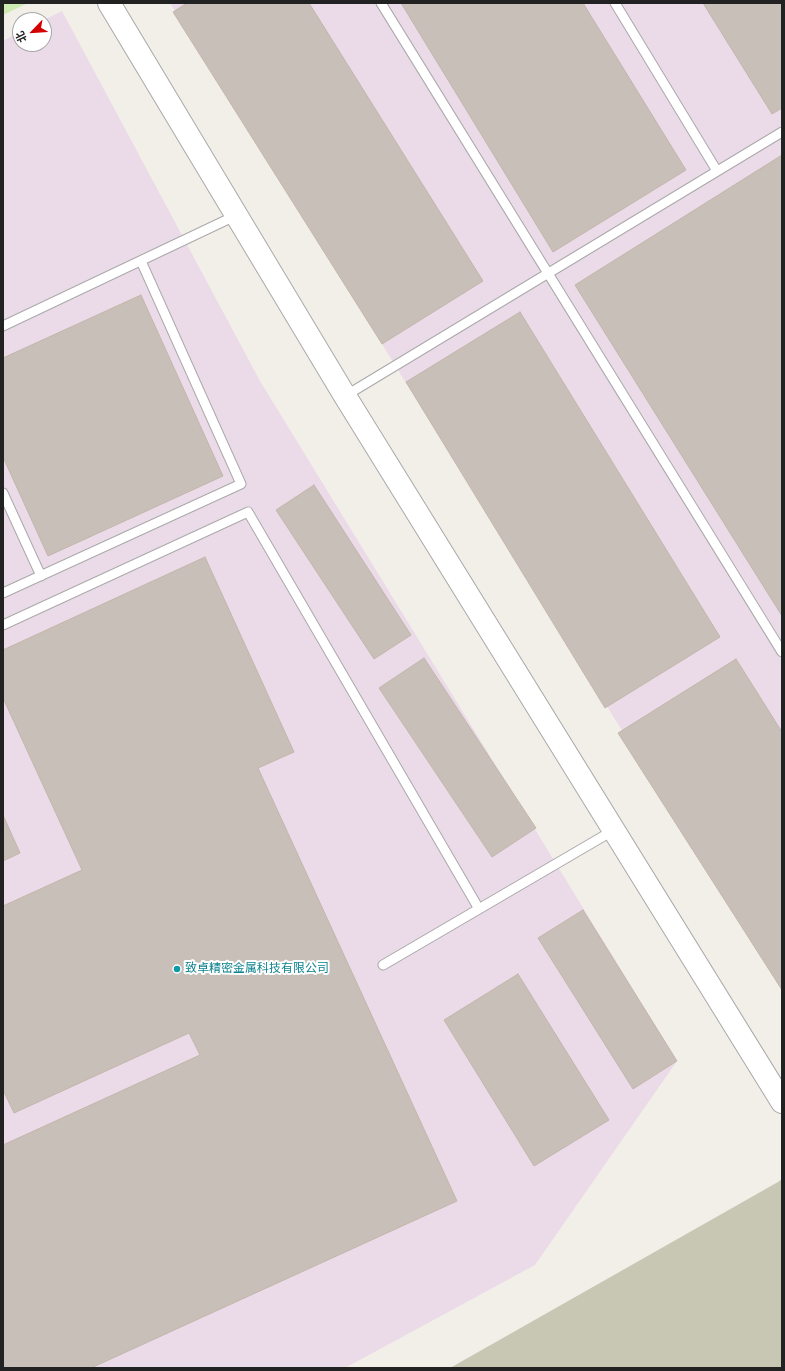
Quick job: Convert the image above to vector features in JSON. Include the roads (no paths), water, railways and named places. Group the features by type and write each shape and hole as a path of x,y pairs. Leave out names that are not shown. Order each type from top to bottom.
{"street":[{"path":"109,3 345,396 782,1102"}],"lane":[{"path":"382,3 782,652"},
{"path":"614,3 717,171"},
{"path":"345,396 782,132"},
{"path":"3,326 237,215"},
{"path":"3,594 241,484 141,261"},
{"path":"3,493 41,576"},
{"path":"3,625 248,512 479,909"},
{"path":"383,965 614,830"}],"place":[{"name":"致卓精密金属科技有限公司","path":"177,969"}]}
